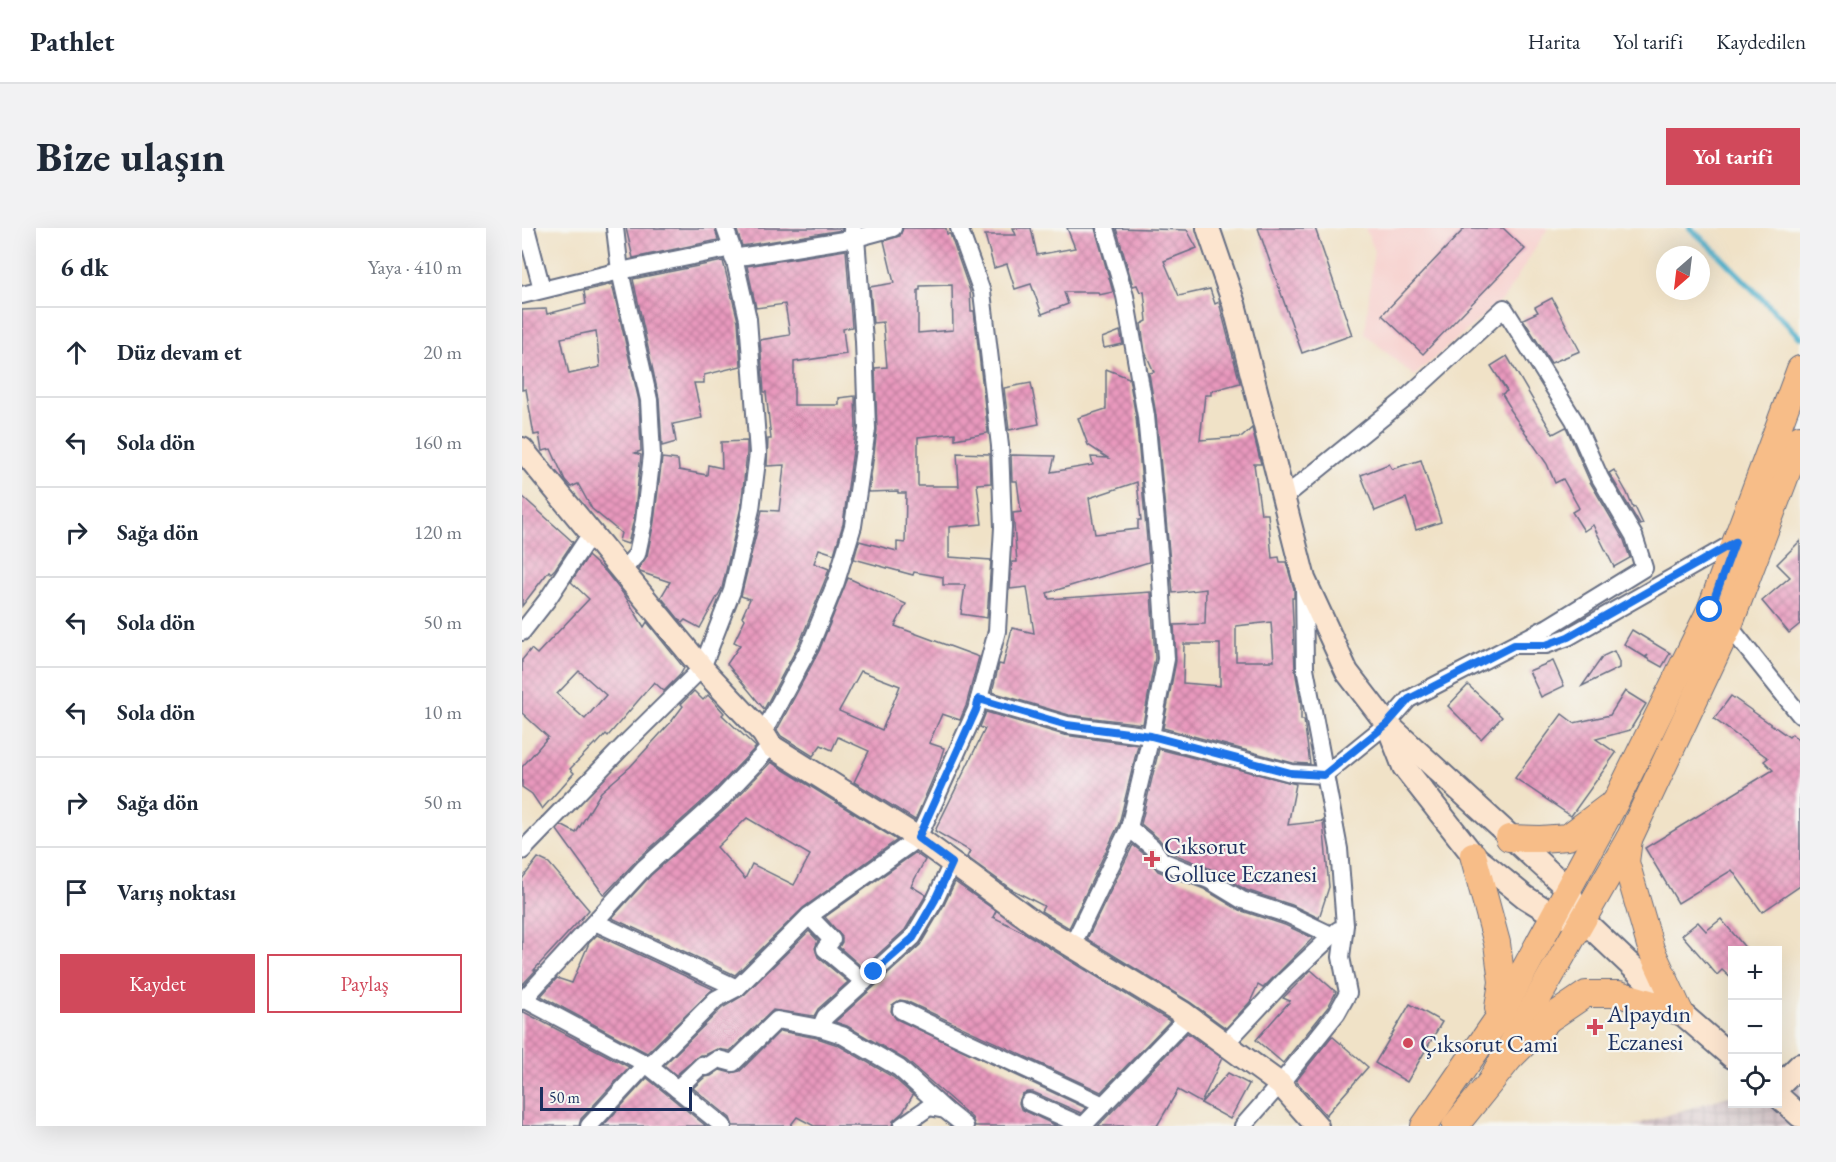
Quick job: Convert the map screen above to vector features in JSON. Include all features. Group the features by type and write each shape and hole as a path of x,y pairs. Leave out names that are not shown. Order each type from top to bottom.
{"main road":[{"path":"1424,1126 1497,1020 1616,801 1710,610 1799,371"},
{"path":"1493,1077 1630,837 1729,626 1800,438"},
{"path":"1509,838 1568,837 1616,801"},
{"path":"1630,837 1626,862 1651,949 1680,1012"},
{"path":"1473,855 1497,943 1502,982 1497,1020"},
{"path":"1455,1126 1493,1077 1549,1019 1586,994 1619,994 1680,1012"}],"street":[{"path":"526,228 542,289"},
{"path":"615,228 620,271 649,400 652,455 644,521 637,554 622,571"},
{"path":"522,851 702,668 732,591 751,509 758,453 748,319 725,228"},
{"path":"522,295 620,271 893,228"},
{"path":"589,1126 646,1064 654,1061 716,999 737,988 809,916 918,838 976,710 998,631 1003,527 1001,469 982,292 959,228"},
{"path":"1072,946 1129,828 1151,736 1166,659 1160,564 1146,416 1125,296 1106,228"},
{"path":"1208,228 1234,304 1304,579 1347,672 1387,724 1568,890 1582,919 1680,1012 1729,1054"},
{"path":"723,1126 646,1064 522,999 644,868 721,799 767,739 810,646 839,573 853,526 867,429 864,341 854,233"},
{"path":"979,699 1067,725 1151,736 1291,773 1324,775 1387,724 1409,699 1548,627 1644,568 1634,536 1599,478 1574,420 1504,308 1404,400 1283,498"},
{"path":"522,448 702,668 767,739 918,838 1033,922 1188,1017 1280,1084 1317,1126"},
{"path":"522,632 547,600 592,532"},
{"path":"1514,645 1546,645 1568,637 1735,542"},
{"path":"1243,1126 1337,1013 1348,993 1341,957 1345,925 1339,849 1305,668 1304,579"},
{"path":"1729,626 1800,715"},
{"path":"1387,724 1404,767 1473,855 1525,897 1554,915 1582,919"},
{"path":"1129,828 1152,847 1162,861 1209,880 1242,900 1289,915 1331,935"},
{"path":"820,1029 825,1017 913,938 935,900 952,863"},
{"path":"809,916 832,940 825,949 864,982"},
{"path":"595,922 737,988"},
{"path":"1225,1044 1285,980 1331,935 1345,925"},
{"path":"901,1010 1103,1105"},
{"path":"1029,1102 1083,1126 1188,1017"},
{"path":"677,1089 702,1065 706,1067 718,1059 733,1063 777,1020 842,1035 899,1068 965,1126"},
{"path":"1782,1083 1800,1065"},
{"path":"1782,1100 1800,1116"},
{"path":"902,1126 929,1107 945,1110"}],"shaded area":[{"path":"1365,228 1548,228 1504,298 1414,376 1365,334 1374,249"},
{"path":"1800,1073 1800,1126 1632,1126 1728,1096 1728,1108 1782,1108 1782,1098"}],"building":[{"path":"626,228 715,228 718,240 633,258"},
{"path":"736,228 842,228 842,230 742,246"},
{"path":"903,228 946,228 970,291 988,433 955,439 955,433 918,437 918,486 959,486 957,453 990,454 991,483 977,484 982,524 949,527 949,557 991,560 987,618 961,614 965,585 943,585 943,577 914,572 913,575 854,559 859,541 897,551 897,542 905,543 906,493 869,492 877,430 875,368 887,367 883,322 873,323 870,287 894,283 884,241 900,236","holes":["952,285 953,330 918,333 918,290 920,286"]},
{"path":"1013,228 1031,228 1037,255 1075,248 1067,228 1095,228 1113,292 1099,295 1098,292 1064,292 1068,304 1042,314 1031,284 1015,289 1007,264 994,268 985,235 1016,235"},
{"path":"1116,228 1187,230 1197,248 1164,261 1179,296 1210,289 1215,304 1219,302 1240,383 1211,391 1211,395 1205,395 1200,440 1242,437 1252,428 1261,464 1254,464 1261,514 1268,514 1272,558 1279,557 1280,562 1286,562 1294,589 1294,598 1292,598 1295,670 1301,704 1301,720 1304,720 1310,764 1293,763 1163,728 1176,661 1174,625 1205,624 1206,589 1173,593 1156,415 1149,373 1154,372 1145,352 1141,324 1147,321 1144,291 1140,292 1137,285 1133,286","holes":["1271,622 1274,661 1236,661 1236,626","1184,644 1220,644 1220,686 1183,683"]},
{"path":"1258,228 1315,228 1352,335 1302,353"},
{"path":"1465,228 1503,228 1525,249 1423,354 1382,315"},
{"path":"846,250 852,327 843,329 846,354 794,362 794,405 839,405 839,398 855,396 856,428 843,524 834,554 819,549 814,563 829,569 826,578 800,642 764,709 727,664 740,645 734,642 745,619 742,617 750,599 741,596 762,510 779,511 784,465 767,466 768,439 771,439 760,340 790,335 785,304 756,308 747,266"},
{"path":"723,261 738,321 741,366 704,375 704,383 694,383 702,418 673,424 676,442 662,446 659,398 633,279"},
{"path":"612,284 639,401 641,451 635,453 641,455 634,519 628,544 619,541 621,533 592,509 578,484 571,487 565,480 551,449 542,451 539,434 534,435 526,389 522,390 522,310 546,309 547,314 586,304 584,291","holes":["596,331 600,367 569,374 561,338"]},
{"path":"1552,298 1580,351 1551,363 1523,319 1538,312 1535,307"},
{"path":"1120,331 1123,344 1104,348 1102,338"},
{"path":"1507,356 1553,434 1566,427 1590,482 1624,540 1630,558 1614,567 1593,525 1584,531 1572,512 1579,508 1563,479 1555,483 1547,464 1509,409 1502,394 1507,391 1491,366"},
{"path":"1106,369 1129,378 1136,417 1149,562 1047,593 1049,599 1151,592 1155,658 1143,724 1069,715 992,692 999,664 1003,665 1012,628 1034,633 1027,587 1010,589 1012,562 1017,562 1013,513 1021,512 1017,481 1012,481 1011,455 1055,456 1051,472 1093,465 1091,457 1108,458 1088,445 1078,418 1106,409","holes":["1137,482 1141,520 1138,520 1138,529 1095,534 1089,498"]},
{"path":"1031,383 1039,424 1009,430 1004,388"},
{"path":"747,441 741,507 722,588 700,628 685,620 682,623 661,597 670,582 640,572 638,569 647,556 662,458 678,460 679,470 707,475 708,465 722,468 721,442"},
{"path":"1421,460 1441,522 1416,530 1406,498 1375,511 1361,475 1389,464 1392,469"},
{"path":"1614,470 1643,524 1640,525 1609,473"},
{"path":"522,496 573,542 555,569 551,573 549,571 522,606"},
{"path":"1800,541 1800,624 1789,633 1762,601 1790,577 1777,564"},
{"path":"588,556 606,572 625,596 644,627 647,622 684,668 664,691 654,682 608,736 606,734 596,745 595,743 570,769 574,773 542,809 532,794 522,787 522,767 548,737 522,713 522,660 531,649 537,654 589,599 571,582","holes":["579,671 606,695 585,719 557,694"]},
{"path":"848,578 906,604 895,626 979,657 960,720 942,714 929,743 944,748 915,820 854,782 869,751 838,737 832,750 821,745 813,756 781,736 777,730 819,651","holes":["861,671 900,686 882,730 839,711"]},
{"path":"1632,630 1670,653 1662,667 1646,658 1648,655 1645,657 1624,644"},
{"path":"1614,651 1619,668 1582,686 1603,656"},
{"path":"1553,661 1564,686 1541,697 1529,671"},
{"path":"1468,685 1502,717 1481,739 1448,706"},
{"path":"694,691 703,700 708,695 724,713 722,715 756,747 714,791 637,860 604,895 557,830 561,825 576,833 601,792 630,767 671,722 683,706 681,704"},
{"path":"1625,691 1646,704 1630,730 1596,739 1616,753 1571,816 1515,778 1562,714 1574,723 1610,715"},
{"path":"1731,696 1789,737 1792,734 1800,742 1800,886 1762,912 1732,870 1678,903 1645,848 1773,770 1764,761 1768,758 1714,719"},
{"path":"986,712 1064,735 1138,745 1119,824 1069,928 1041,911 1044,906 1011,889 967,857 970,851 935,831 985,729 980,727"},
{"path":"1159,749 1296,784 1288,825 1323,821 1329,887 1319,918 1292,905 1246,890 1213,870 1169,852 1159,839 1141,824"},
{"path":"771,762 897,840 803,908 735,975 612,918 651,875 728,807","holes":["747,818 810,855 794,885 752,864 745,879 717,847"]},
{"path":"1133,845 1158,871 1204,889 1239,910 1285,925 1313,938 1263,988 1258,985 1250,1002 1226,1028 1190,1002 1087,939"},
{"path":"915,853 925,860 911,886 926,895 905,930 863,968 839,947 842,937 825,917"},
{"path":"538,858 549,863 589,910 522,985 522,879"},
{"path":"955,882 996,911 993,917 1025,933 1170,1021 1101,1092 906,1001 900,1000 892,1005 891,1011 896,1019 1086,1108 1081,1113 1033,1092 1022,1094 1019,1103 1021,1109 1057,1126 975,1126 972,1118 906,1060 847,1026 835,1022 920,945"},
{"path":"1721,919 1744,946 1728,946 1728,975 1722,970 1717,975 1682,935 1698,922 1706,931"},
{"path":"809,931 818,941 815,948 818,957 848,982 818,1009 814,1016 773,1010 730,1051 717,1049 700,1055 676,1075 664,1065 722,1008 744,995"},
{"path":"597,935 713,989 647,1053 541,996 557,978 572,983 589,943"},
{"path":"1311,970 1336,992 1328,1007 1283,1063 1256,1040 1290,1001 1283,998"},
{"name":"Çıksorut Cami","path":"1410,1004 1442,1022 1407,1082 1375,1063"},
{"path":"522,1011 629,1067 581,1119 579,1126 522,1126"},
{"path":"780,1031 817,1038 838,1045 893,1077 913,1095 903,1112 893,1121 892,1126 814,1126 797,1117 790,1126 733,1126 730,1118 693,1088 705,1077 720,1070 731,1073 740,1071"},
{"path":"1187,1033 1222,1058 1201,1103 1178,1090 1157,1126 1098,1126"},
{"path":"1332,1036 1368,1067 1326,1115 1296,1081"},
{"path":"1228,1073 1249,1084 1230,1119 1201,1103"},
{"path":"647,1078 706,1126 603,1126"}],"waterway":[{"path":"1690,228 1800,337"}],"place":[{"name":"Cıksorut Golluce Eczanesi","path":"1152,859"},
{"name":"Alpaydın Eczanesi","path":"1595,1027"},
{"name":"Çıksorut Cami","path":"1408,1043"}],"route":[{"path":"874,972 913,938 935,900 952,863 918,838 979,699 1067,725 1151,736 1291,773 1324,775 1387,724 1409,699 1514,645 1546,645 1568,637 1735,542 1710,610"}]}
